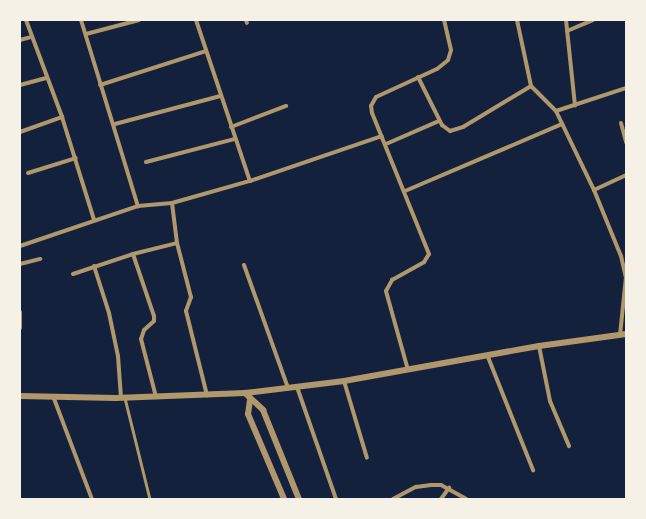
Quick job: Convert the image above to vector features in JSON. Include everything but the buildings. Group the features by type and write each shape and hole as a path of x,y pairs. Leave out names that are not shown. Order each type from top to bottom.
{"street":[{"path":"26,20 76,158 94,220"},
{"path":"82,20 100,85 115,124 138,206"},
{"path":"86,34 139,20"},
{"path":"196,20 234,139 250,181"},
{"path":"408,370 386,291 392,280 424,262 429,254 386,144 372,113 373,102 376,97 443,65 450,55 444,20"},
{"path":"20,396 123,398 244,394 344,381 488,357 539,346 623,334 626,277 621,256 594,190 556,111 532,86 517,20"},
{"path":"566,20 575,106"},
{"path":"567,31 593,20"},
{"path":"20,40 31,37"},
{"path":"100,85 206,52"},
{"path":"418,77 439,121 450,131 457,129 532,86"},
{"path":"20,85 46,78"},
{"path":"556,111 626,88"},
{"path":"115,124 220,96"},
{"path":"231,127 286,106"},
{"path":"20,132 62,117"},
{"path":"386,144 439,121"},
{"path":"621,123 626,142"},
{"path":"405,191 562,124"},
{"path":"20,246 138,206 172,203 250,181 382,136"},
{"path":"146,162 234,139"},
{"path":"28,173 76,158"},
{"path":"594,190 626,175"},
{"path":"172,203 176,243 191,297 186,311 207,395"},
{"path":"73,274 132,254 176,243"},
{"path":"132,254 154,316 154,321 144,330 141,339 156,397"},
{"path":"20,264 40,258"},
{"path":"244,265 288,388"},
{"path":"94,266 109,313 118,356 123,398"},
{"path":"20,312 20,328"},
{"path":"539,346 550,400 569,446"},
{"path":"488,357 533,470"},
{"path":"344,381 367,458"},
{"path":"297,387 336,499"},
{"path":"244,394 263,410 299,499"},
{"path":"53,396 92,499"},
{"path":"250,400 248,414 284,499"},
{"path":"393,499 416,487 436,485 449,488 466,499"},
{"path":"440,499 449,488"}],"lane":[{"path":"123,398 150,499"}]}
